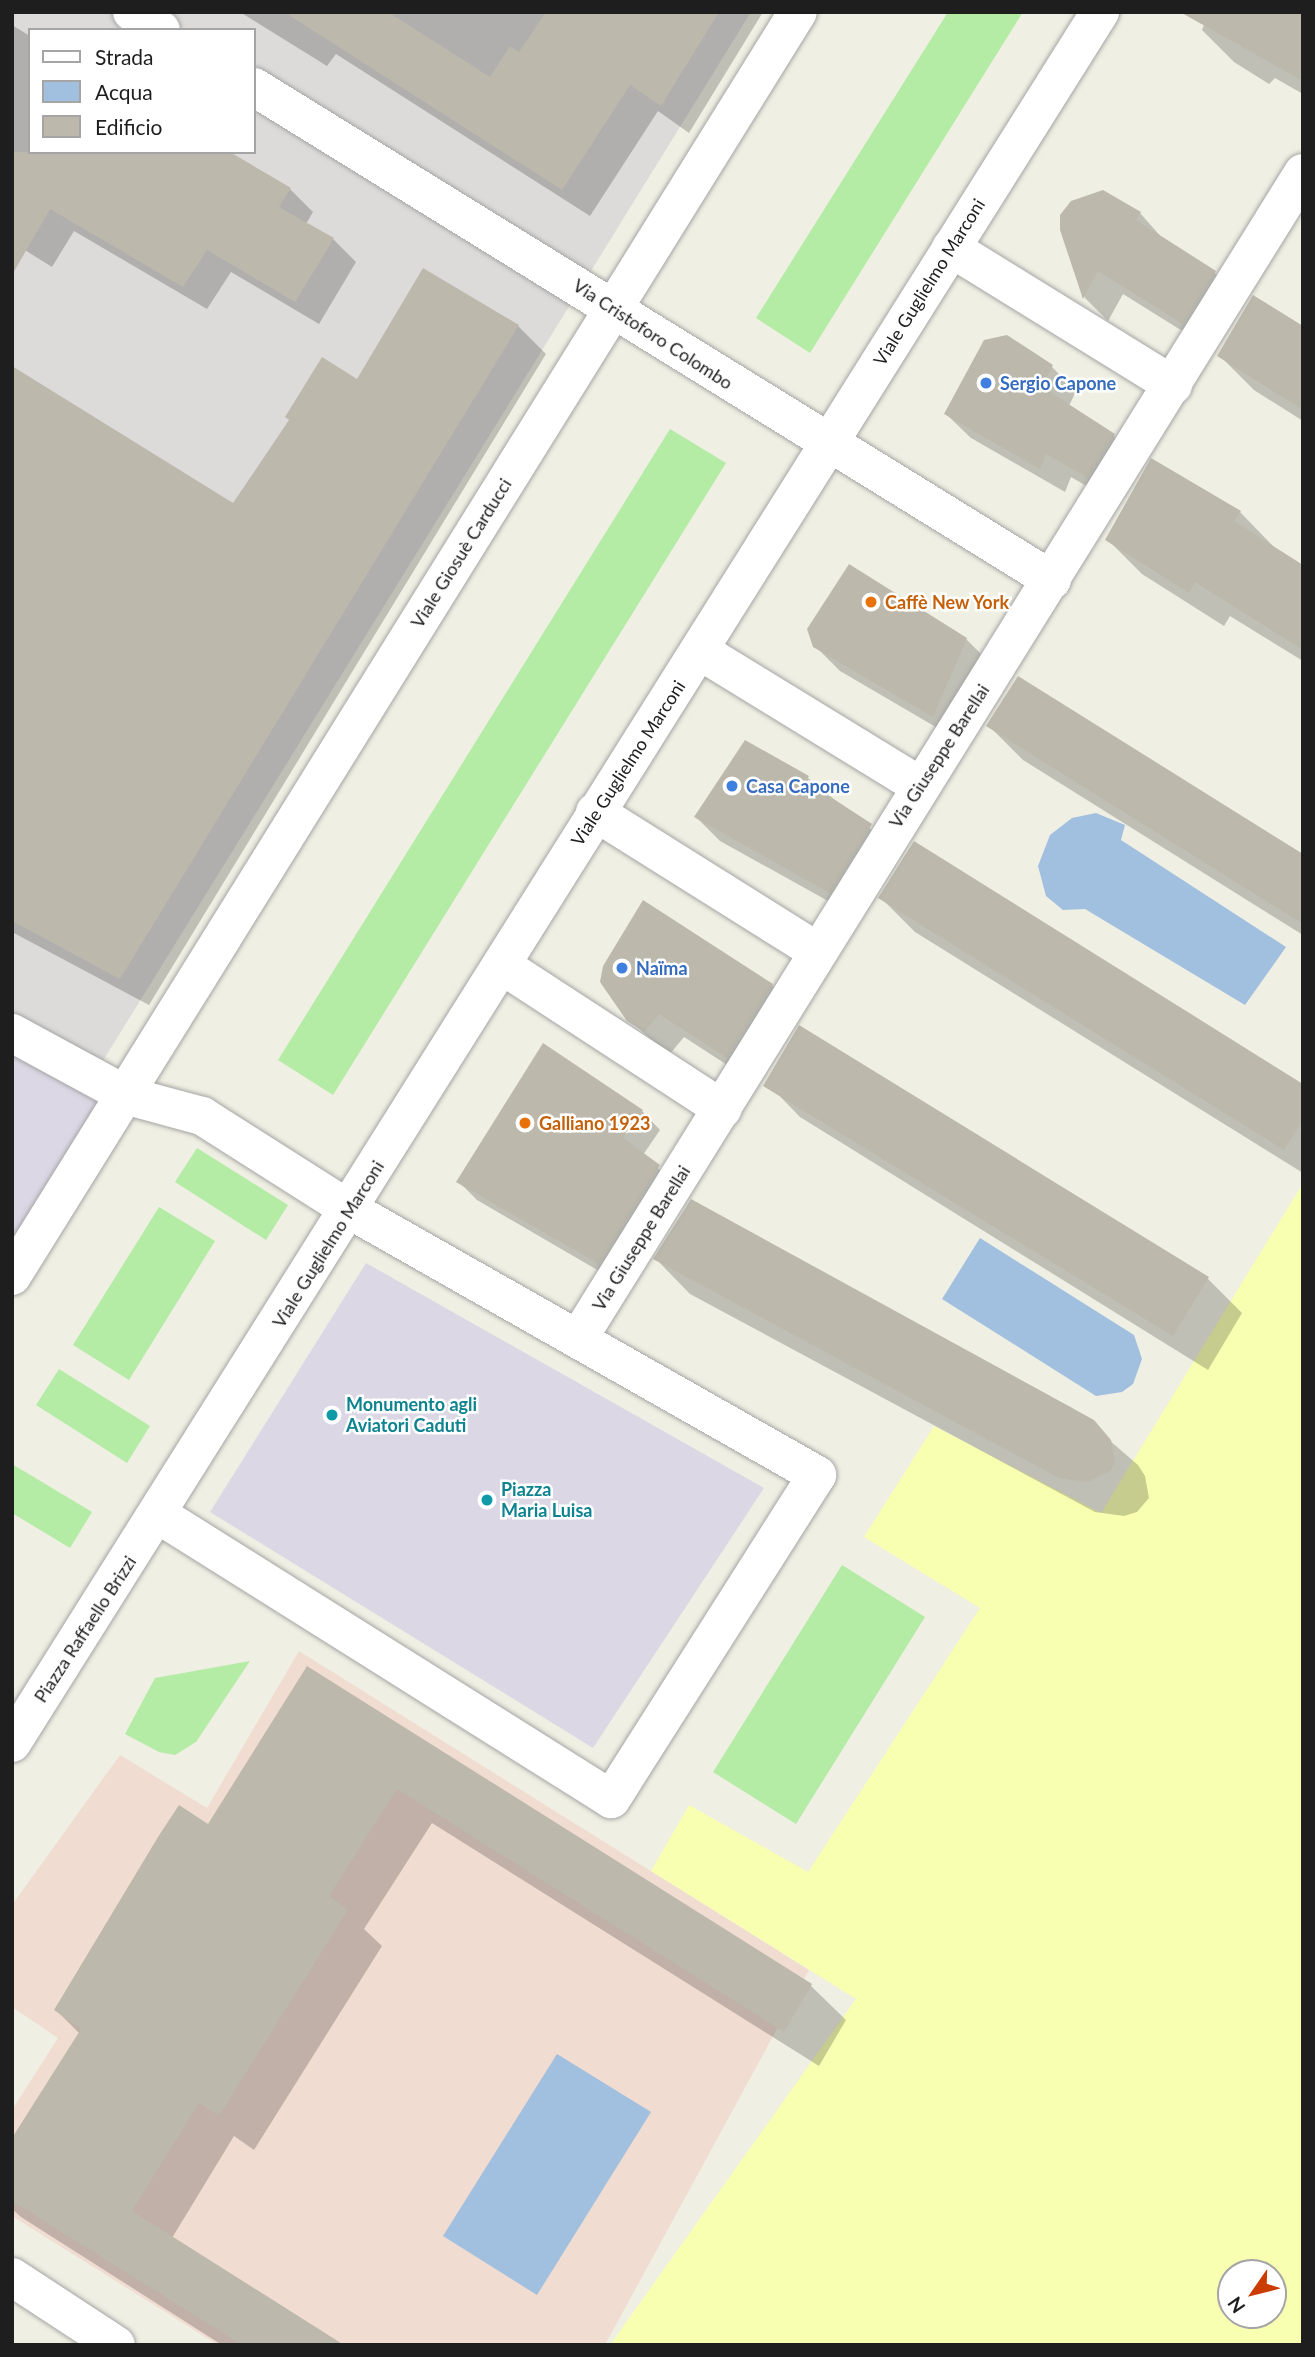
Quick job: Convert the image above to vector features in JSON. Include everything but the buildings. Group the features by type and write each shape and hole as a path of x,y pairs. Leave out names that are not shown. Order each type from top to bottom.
{"street":[{"path":"132,12 158,28"},
{"name":"Viale Giosuè Carducci","path":"12,1276 128,1096 798,12"},
{"name":"Viale Guglielmo Marconi","path":"159,1515 503,966 595,812 700,651 827,443 1100,12"},
{"name":"Via Cristoforo Colombo","path":"256,88 827,443 1052,579"},
{"name":"Via Giuseppe Barellai","path":"578,1339 919,785 1052,579 1303,173"},
{"path":"951,248 1173,385"},
{"path":"700,651 919,785"},
{"path":"595,812 817,951"},
{"path":"503,966 722,1109"},
{"path":"12,1033 128,1096 202,1116 350,1210 817,1475 611,1799 159,1515"},
{"name":"Piazza Raffaello Brizzi","path":"12,1743 159,1515"},
{"path":"12,2277 116,2345"}],"shaded area":[{"path":"12,12 751,12 12,1208"},
{"path":"948,12 1023,12 810,353 756,318"},
{"path":"670,429 726,463 333,1095 278,1060"},
{"path":"12,1033 128,1096 12,1276"},
{"path":"197,1148 288,1205 266,1240 175,1182"},
{"path":"159,1207 215,1241 129,1380 73,1345"},
{"name":"Piazza Maria Luisa","path":"366,1263 764,1488 593,1748 210,1512"},
{"path":"59,1369 150,1426 127,1463 36,1405"},
{"path":"12,1464 92,1512 70,1548 12,1513"},
{"path":"842,1565 925,1617 796,1824 713,1772"},
{"path":"299,1651 809,1970 605,2345 218,2345 12,2216 12,2110 58,2038 12,2007 12,1905 120,1755 207,1808"},
{"path":"250,1661 196,1742 175,1755 159,1752 125,1734 155,1678"}],"sand":[{"path":"1303,1183 1303,2345 610,2345 856,1999 651,1871 689,1805 808,1872 980,1608 864,1537 934,1426 1101,1513"}],"water":[{"path":"1096,813 1125,825 1121,840 1286,947 1245,1005 1085,909 1063,910 1046,896 1038,866 1050,835 1072,818"},
{"path":"980,1238 1134,1335 1142,1359 1133,1384 1122,1392 1096,1396 942,1299"},
{"path":"557,2054 651,2112 537,2295 443,2236"}],"place":[{"name":"Sergio Capone","path":"986,383"},
{"name":"Caffè New York","path":"871,602"},
{"name":"Casa Capone","path":"732,786"},
{"name":"Naïma","path":"622,968"},
{"name":"Galliano 1923","path":"525,1123"},
{"name":"Monumento agli Aviatori Caduti","path":"332,1415"},
{"name":"Piazza Maria Luisa","path":"487,1500"}]}
